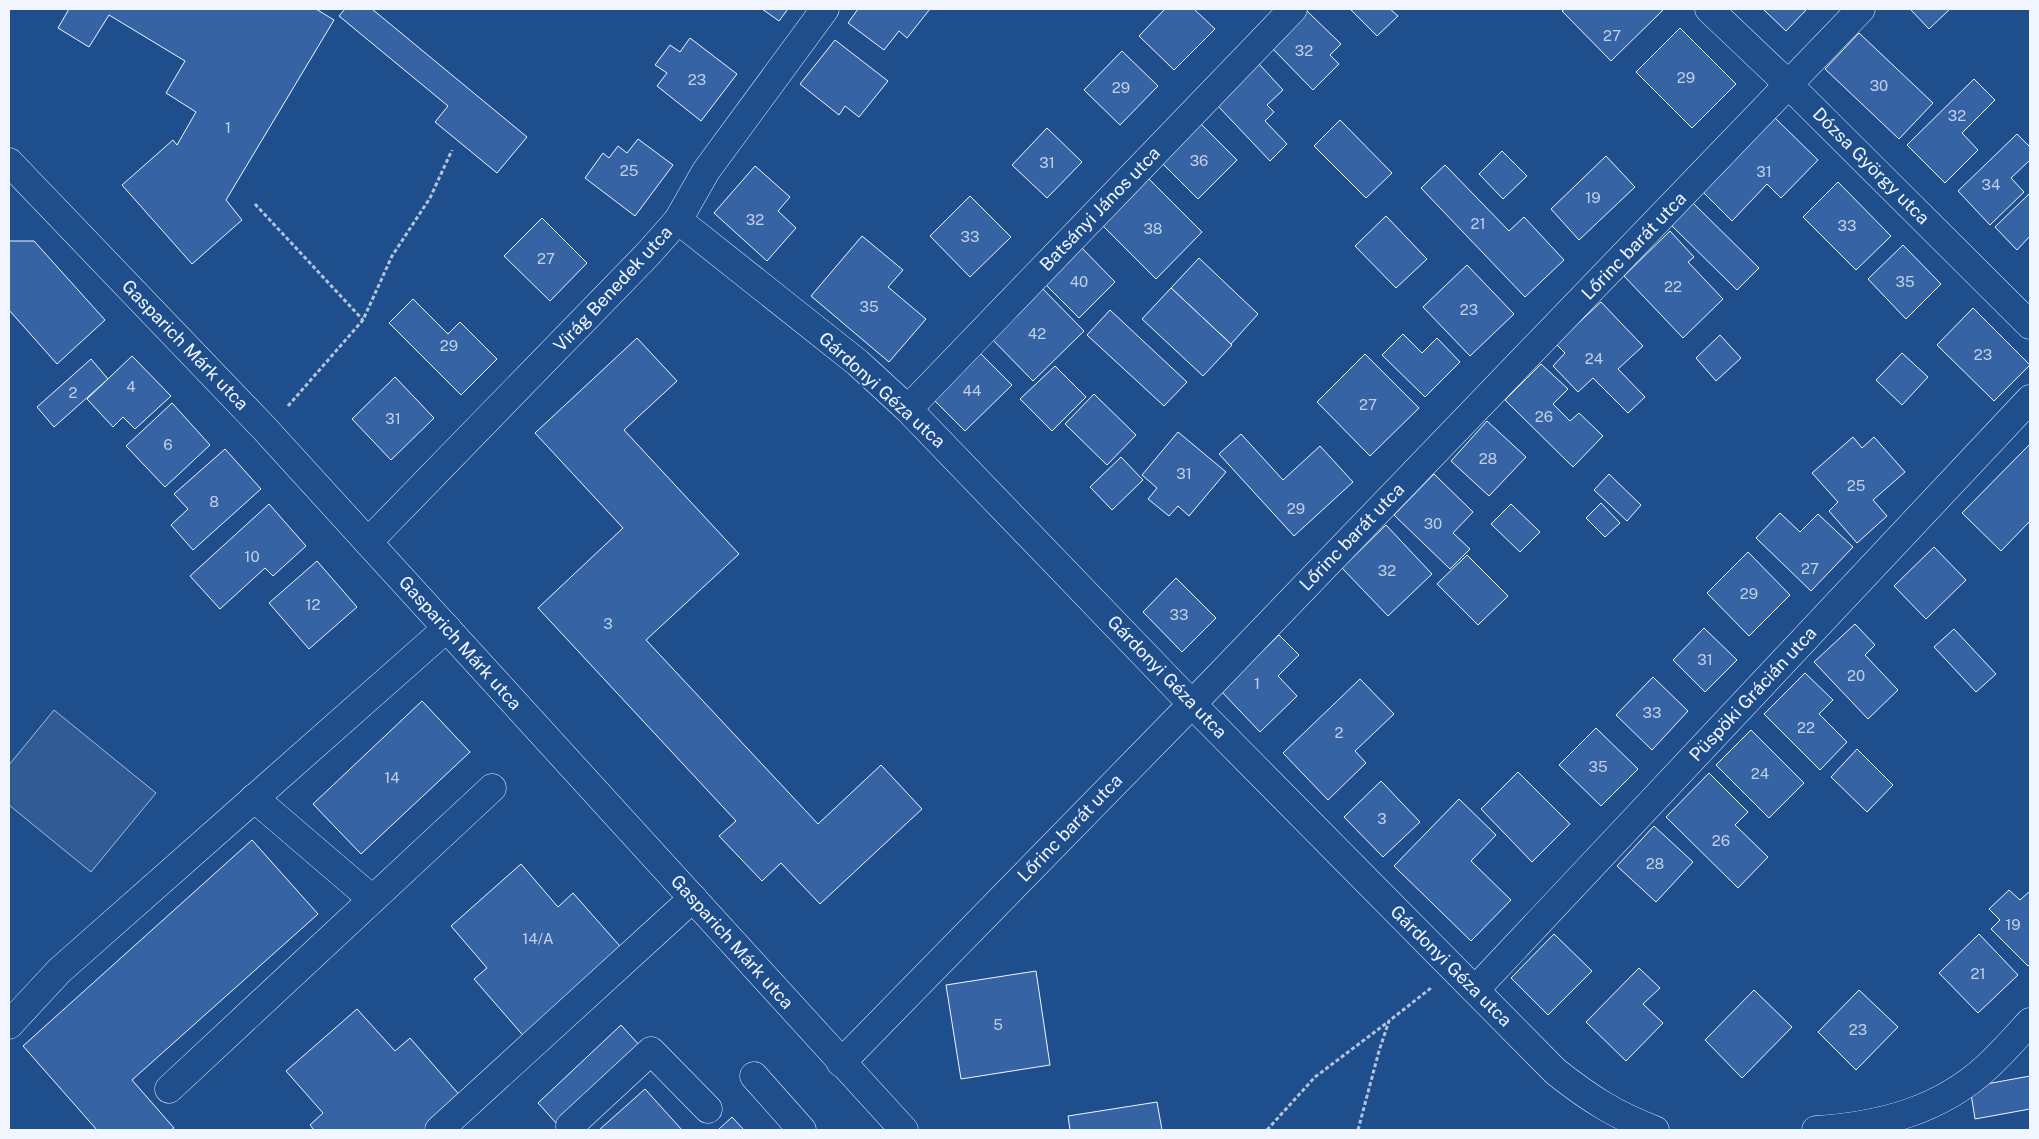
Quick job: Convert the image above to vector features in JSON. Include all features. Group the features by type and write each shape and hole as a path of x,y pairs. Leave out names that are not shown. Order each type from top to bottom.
{"street":[{"name":"Virág Benedek utca","path":"368,542 647,255 678,220 706,171 825,9"},
{"name":"Batsányi János utca","path":"908,409 1293,9"},
{"name":"Dózsa György utca","path":"1709,9 1789,85 2030,325"},
{"name":"Lőrinc barát utca","path":"841,1063 1192,704 1861,9"},
{"name":"Gasparich Márk utca","path":"9,162 264,428 904,1130"},
{"name":"Gárdonyi Géza utca","path":"678,220 858,363 908,409 1192,704 1556,1072 1590,1099 1626,1119 1655,1130"},
{"name":"Püspöki Grácián utca","path":"1475,990 2030,398"},
{"path":"9,1025 59,971 447,628"},
{"path":"169,1089 492,788"},
{"path":"254,798 372,899"},
{"path":"439,1130 693,898"},
{"path":"1816,1130 1869,1125 1917,1111 1955,1092 1987,1067 2030,1022"},
{"path":"574,1130 570,1126 651,1051 708,1109"},
{"path":"754,1076 802,1130"}],"path":[{"path":"264,428 292,402 363,320 392,256 430,198 452,150"},
{"path":"255,204 363,320"},
{"path":"1267,1130 1315,1077 1389,1022 1454,969"},
{"path":"1358,1130 1378,1051 1389,1022"}],"shaded area":[{"path":"54,710 156,793 91,872 9,805 9,765"}],"building":[{"path":"69,9 316,9 334,20 226,200 242,220 192,264 122,185 173,140 177,145 196,112 166,93 185,61 109,15 89,47 58,28"},
{"path":"345,9 372,9 527,137 497,173 435,122 448,106 339,16"},
{"path":"762,9 788,9 779,21"},
{"path":"858,9 930,9 907,38 899,31 884,50 848,23"},
{"path":"1165,9 1194,9 1215,29 1174,70 1139,36"},
{"path":"1350,9 1390,9 1398,16 1377,36"},
{"path":"1565,9 1663,10 1611,61 1562,11"},
{"path":"1763,9 1807,9 1786,31"},
{"path":"1910,9 1950,9 1929,29"},
{"path":"1307,11 1341,44 1330,55 1339,64 1313,90 1271,47"},
{"path":"1680,28 1736,84 1692,128 1636,72"},
{"path":"1859,33 1933,103 1899,139 1825,69"},
{"path":"690,38 737,74 701,121 657,86 667,73 655,65 670,45 680,52"},
{"path":"835,40 888,81 859,117 845,106 839,115 800,84"},
{"path":"1122,51 1158,86 1120,125 1084,90"},
{"path":"1259,64 1283,90 1267,105 1274,112 1265,121 1287,144 1270,161 1217,105"},
{"path":"1974,79 1995,100 1962,133 1978,150 1945,183 1907,145"},
{"path":"1775,118 1818,160 1781,198 1767,184 1732,221 1703,192"},
{"path":"1340,120 1392,173 1366,198 1314,146"},
{"path":"1200,123 1237,160 1198,199 1161,162"},
{"path":"1047,128 1082,162 1047,198 1012,165"},
{"path":"2017,134 2030,147 2030,160 2011,178 2024,192 1990,225 1958,191"},
{"path":"638,139 673,165 635,216 585,178 603,153 609,158 618,146 627,153"},
{"path":"1502,151 1527,176 1503,199 1479,174"},
{"path":"1606,156 1635,187 1579,240 1551,209"},
{"path":"1445,165 1509,231 1524,217 1564,260 1525,297 1421,188"},
{"path":"755,166 790,197 778,211 796,228 767,261 714,213"},
{"path":"1149,179 1202,232 1156,279 1103,226"},
{"path":"1838,182 1891,236 1856,270 1803,217"},
{"path":"2030,193 2030,236 2017,250 1995,227"},
{"path":"970,196 1011,237 970,277 930,236"},
{"path":"1691,201 1759,268 1737,290 1669,223"},
{"path":"1386,216 1427,259 1396,288 1355,246"},
{"path":"542,218 587,263 550,301 504,256"},
{"path":"1670,231 1694,257 1688,262 1723,299 1683,338 1624,276"},
{"path":"862,236 903,270 888,287 926,319 889,362 811,296"},
{"path":"9,241 34,241 105,320 57,364 9,310"},
{"path":"1079,245 1115,282 1079,318 1043,282"},
{"path":"1903,245 1941,284 1906,319 1868,279"},
{"path":"1199,258 1258,314 1231,344 1171,288"},
{"path":"1467,265 1514,314 1470,356 1423,307"},
{"path":"1041,287 1084,331 1033,381 990,337"},
{"path":"1171,288 1232,345 1203,376 1142,319"},
{"path":"413,299 448,334 460,322 497,359 461,395 389,323"},
{"path":"1601,302 1643,346 1618,369 1645,397 1628,413 1593,378 1578,392 1553,366 1565,353 1556,344"},
{"path":"1973,308 2030,365 1994,401 1937,345"},
{"path":"1110,310 1187,382 1164,406 1087,335"},
{"path":"1403,334 1422,353 1437,338 1460,362 1425,397 1382,355"},
{"path":"1720,335 1741,358 1716,381 1696,358"},
{"path":"637,338 677,381 624,430 739,554 646,640 818,824 881,765 922,809 820,904 781,863 762,881 719,836 736,821 538,608 623,528 535,433"},
{"path":"978,351 1012,385 965,431 931,397"},
{"path":"1902,353 1928,377 1902,405 1876,380"},
{"path":"1365,354 1419,408 1370,456 1317,402"},
{"path":"132,356 171,396 135,429 123,417 113,427 87,399"},
{"path":"91,359 108,379 54,427 37,407"},
{"path":"1541,364 1568,389 1553,404 1570,421 1579,413 1603,436 1573,467 1505,400"},
{"path":"1055,366 1086,397 1052,431 1020,399"},
{"path":"395,377 434,418 391,460 352,419"},
{"path":"1094,394 1136,435 1107,465 1065,424"},
{"path":"172,403 210,445 165,487 126,446"},
{"path":"1487,421 1526,457 1489,496 1451,461"},
{"path":"1178,432 1226,472 1189,516 1178,506 1169,516 1148,499 1157,488 1142,475"},
{"path":"1241,434 1283,480 1320,446 1353,482 1294,536 1219,454"},
{"path":"1853,437 1862,448 1874,437 1905,472 1873,500 1887,516 1857,543 1829,511 1838,502 1812,473"},
{"path":"2030,444 2030,521 2001,551 1962,513"},
{"path":"225,449 261,489 193,550 171,525 188,509 174,494"},
{"path":"1121,457 1143,480 1112,510 1090,487"},
{"path":"1434,474 1473,512 1453,533 1470,549 1450,569 1394,515"},
{"path":"1609,474 1641,505 1627,521 1594,490"},
{"path":"1601,503 1620,523 1605,537 1586,518"},
{"path":"269,504 306,546 273,576 265,568 220,609 190,576"},
{"path":"1511,504 1540,532 1520,552 1491,524"},
{"path":"1780,513 1800,532 1818,514 1853,547 1811,591 1756,538"},
{"path":"1386,525 1432,574 1388,616 1342,568"},
{"path":"1934,547 1966,580 1926,619 1894,586"},
{"path":"1748,552 1790,595 1749,636 1707,593"},
{"path":"1467,555 1508,596 1478,625 1437,584"},
{"path":"317,561 357,607 309,649 269,603"},
{"path":"1176,578 1216,618 1182,652 1143,612"},
{"path":"1855,624 1875,645 1865,655 1898,690 1868,719 1814,662"},
{"path":"1704,628 1737,660 1705,692 1673,660"},
{"path":"1954,629 1996,674 1976,692 1934,647"},
{"path":"1279,635 1299,655 1278,676 1297,696 1260,732 1221,691"},
{"path":"1805,673 1833,700 1819,714 1847,742 1820,770 1764,714"},
{"path":"1653,677 1688,711 1652,750 1616,715"},
{"path":"1360,679 1394,714 1355,751 1366,763 1328,800 1283,753"},
{"path":"422,701 470,752 361,854 313,804"},
{"path":"1596,728 1638,769 1601,806 1559,765"},
{"path":"1751,730 1804,783 1769,818 1716,765"},
{"path":"1857,749 1893,785 1867,812 1831,777"},
{"path":"1518,772 1570,824 1532,862 1481,809"},
{"path":"1709,773 1748,812 1735,825 1768,857 1738,888 1666,817"},
{"path":"1381,781 1420,822 1383,857 1344,817"},
{"path":"1459,799 1496,835 1471,861 1511,900 1471,941 1394,866"},
{"path":"1654,826 1693,862 1656,902 1617,866"},
{"path":"252,840 318,914 132,1080 174,1128 171,1130 97,1130 23,1046"},
{"path":"521,864 558,907 573,893 626,953 527,1040 474,979 487,968 451,926"},
{"path":"2009,890 2020,900 2030,891 2030,964 2028,966 1991,929 2000,920 1989,909"},
{"path":"1554,934 1592,971 1548,1015 1511,978"},
{"path":"1979,934 2018,975 1978,1013 1939,973"},
{"path":"1639,968 1660,988 1643,1004 1663,1023 1626,1061 1586,1022"},
{"path":"1036,971 1050,1065 961,1079 946,985"},
{"path":"1754,990 1792,1027 1742,1078 1705,1040"},
{"path":"1859,990 1898,1027 1856,1070 1818,1032"},
{"path":"357,1009 395,1051 410,1038 463,1099 427,1130 314,1130 310,1125 323,1113 286,1071"},
{"path":"621,1025 641,1047 557,1124 538,1103"},
{"path":"2030,1076 2030,1109 1975,1119 1970,1087"},
{"path":"645,1089 682,1130 599,1130"},
{"path":"1157,1102 1162,1130 1070,1130 1068,1116"},
{"path":"732,1117 744,1130 718,1130"}]}
